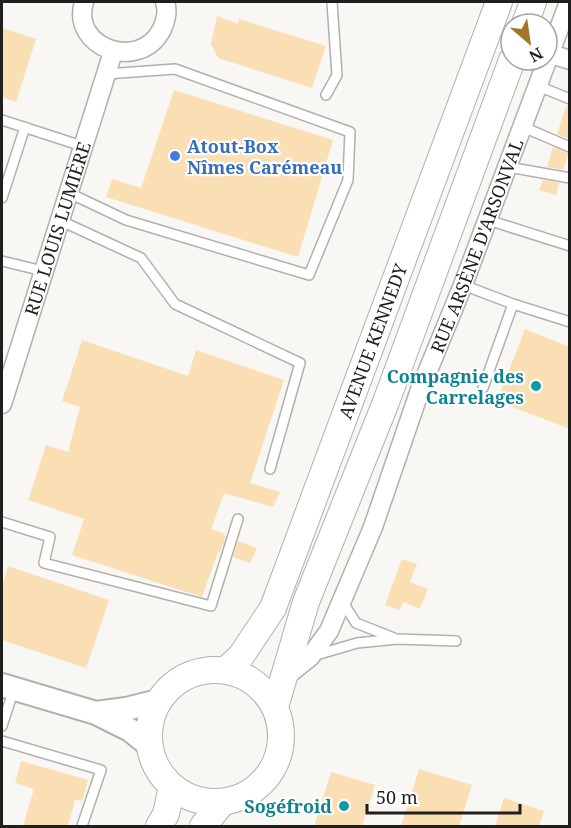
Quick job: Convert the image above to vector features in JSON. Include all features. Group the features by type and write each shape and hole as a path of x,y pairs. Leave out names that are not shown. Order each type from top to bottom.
{"main road":[{"name":"AVENUE KENNEDY","path":"226,670 241,656 273,608 499,2"},
{"name":"AVENUE KENNEDY","path":"275,707 306,602 386,402 508,72"},
{"path":"206,670 226,670 246,677 263,690 275,707 281,728 280,748 273,769 260,785 242,797 222,802 204,802 187,797 172,787 161,775 153,761 148,730 158,701 171,686 188,676 206,670"},
{"path":"159,826 166,814 172,787"},
{"path":"204,826 222,802"}],"street":[{"path":"84,2 83,21 89,35 100,45 113,52 130,53 145,47 158,37 165,22 165,2"},
{"name":"RUE ARSÈNE D'ARSONVAL","path":"559,32 568,7"},
{"name":"RUE LOUIS LUMIÈRE","path":"2,404 58,220 113,52"},
{"name":"RUE ARSÈNE D'ARSONVAL","path":"285,677 310,657 329,631 342,601 373,527 420,390 463,285 544,72"},
{"path":"8,687 96,713 130,730 149,745"},
{"path":"96,713 158,701"}],"lane":[{"path":"326,95 337,75 332,2"},
{"path":"67,192 126,220 309,275 348,180 350,132 175,69 106,74"},
{"path":"538,86 570,99"},
{"path":"2,120 82,146"},
{"path":"2,198 25,127"},
{"path":"523,128 570,147"},
{"path":"508,167 570,178"},
{"path":"58,220 141,258 175,304 300,363 270,469"},
{"path":"488,220 570,246"},
{"path":"2,261 43,271"},
{"path":"463,285 570,322"},
{"path":"483,388 513,304"},
{"path":"2,522 50,537 44,564 212,606 238,519"},
{"path":"342,601 356,623 397,639"},
{"path":"310,657 357,643 397,639 456,641"},
{"path":"2,726 8,687"},
{"path":"2,741 101,770 82,826"}],"building":[{"path":"217,16 238,24 239,19 326,46 312,88 218,58 211,44"},
{"path":"2,28 36,39 16,102 2,97"},
{"path":"174,90 333,140 298,257 106,197 112,179 141,188"},
{"path":"566,106 570,107 570,139 557,134"},
{"path":"553,147 569,153 563,170 547,167"},
{"path":"543,180 559,183 556,195 539,190"},
{"name":"Compagnie des Carrelages","path":"525,329 570,347 570,429 497,401"},
{"path":"82,340 188,376 196,350 284,380 250,483 280,492 273,507 224,493 211,529 224,533 223,535 226,536 202,597 72,555 84,519 28,500 46,445 68,452 80,407 62,401"},
{"path":"238,541 257,548 250,563 233,557"},
{"path":"402,559 417,564 410,582 428,589 420,609 403,602 400,610 385,605"},
{"path":"8,566 109,600 86,668 2,640 2,587"},
{"path":"21,761 88,780 82,801 75,800 68,826 23,826 34,789 15,783"},
{"path":"419,769 472,785 459,826 401,826"},
{"name":"Sogéfroid","path":"331,772 375,785 362,826 314,826"},
{"path":"504,798 544,811 539,826 495,826"}],"place":[{"name":"Atout-Box Nîmes Carémeau","path":"175,156"},
{"name":"Compagnie des Carrelages","path":"536,386"},
{"name":"Sogéfroid","path":"344,806"}]}
